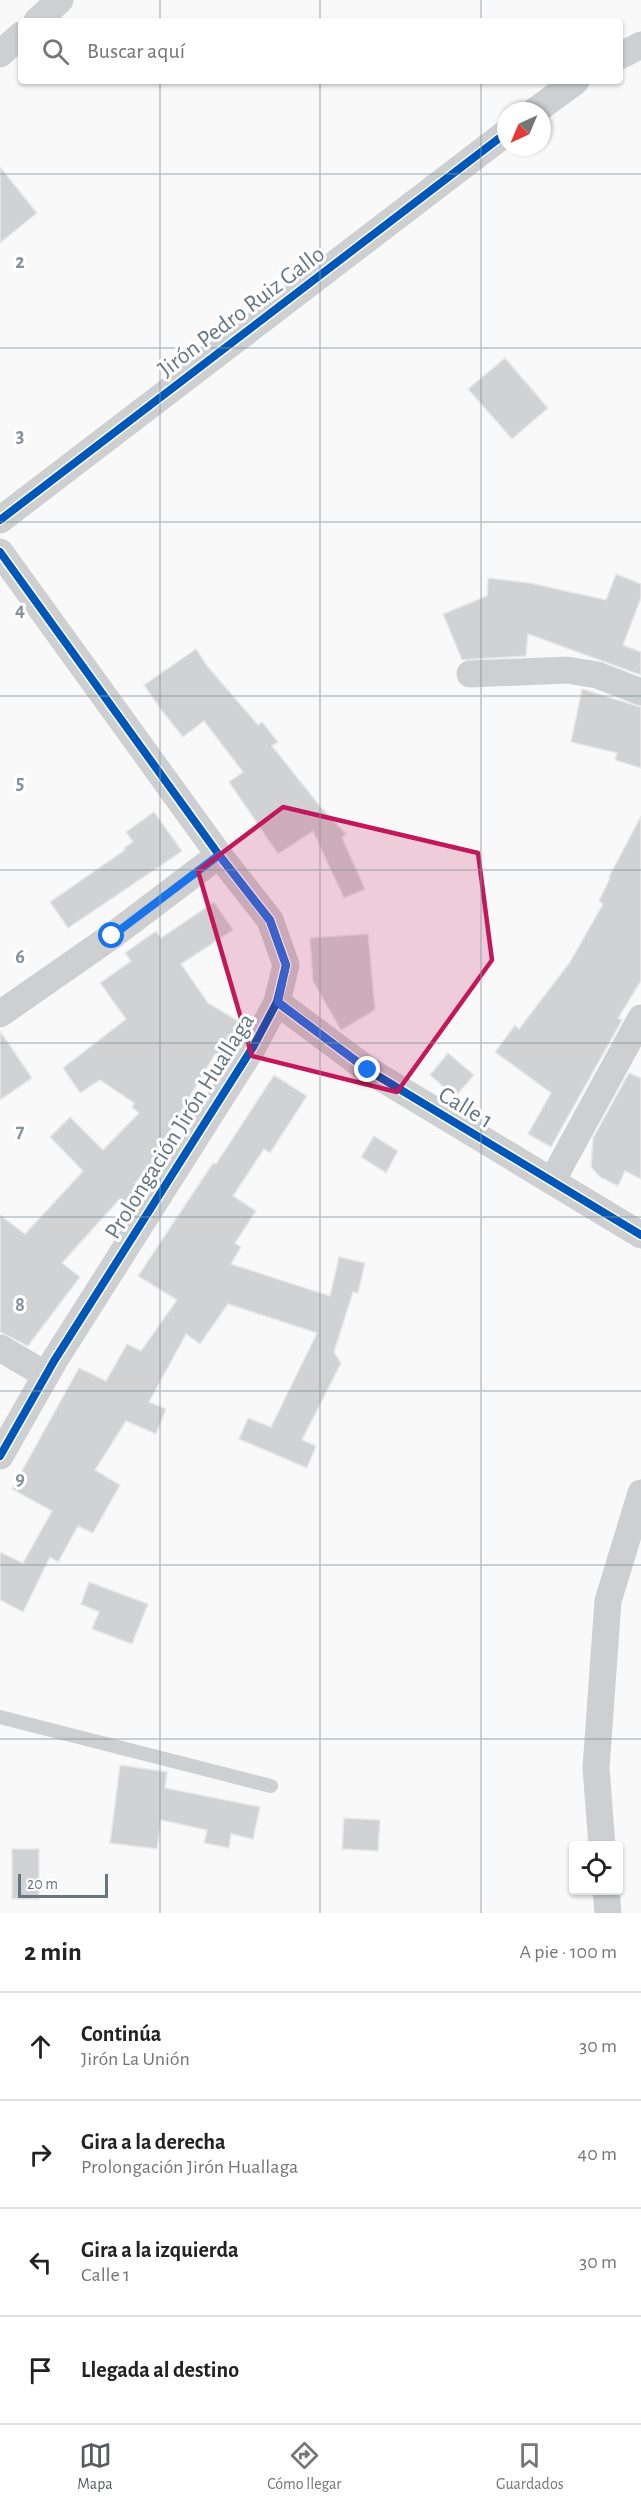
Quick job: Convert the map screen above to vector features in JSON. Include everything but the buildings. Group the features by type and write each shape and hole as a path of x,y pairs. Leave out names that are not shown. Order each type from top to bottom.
{"street":[{"path":"40,18 60,0"},
{"path":"0,54 18,38"},
{"path":"623,54 641,45"},
{"path":"547,102 572,84"},
{"name":"Jirón Pedro Ruiz Gallo","path":"0,520 497,140"},
{"name":"Prolongación Jirón Huallaga","path":"0,552 219,855 270,921 286,965 278,1002 253,1047 46,1375 0,1456"},
{"path":"470,674 567,670 597,675 641,692"},
{"path":"0,1014 112,936 219,855"},
{"name":"Calle 1","path":"278,1002 368,1070 641,1235"},
{"path":"552,1181 641,1018"},
{"path":"0,1348 46,1375"},
{"path":"602,1841 596,1768 608,1601 641,1493"},
{"path":"606,1895 608,1913"}],"lane":[{"path":"0,1717 272,1786"}],"highlighted area":[{"path":"283,807 478,853 492,960 397,1092 252,1056 198,871"}],"cycle path":[{"path":"0,520 497,140"},
{"path":"0,552 219,855 270,920 286,965 277,1002 253,1047 54,1361 0,1456"},
{"path":"277,1002 368,1070 641,1235"}],"route":[{"path":"112,936 219,855 270,921 286,965 278,1002 368,1070"}]}
